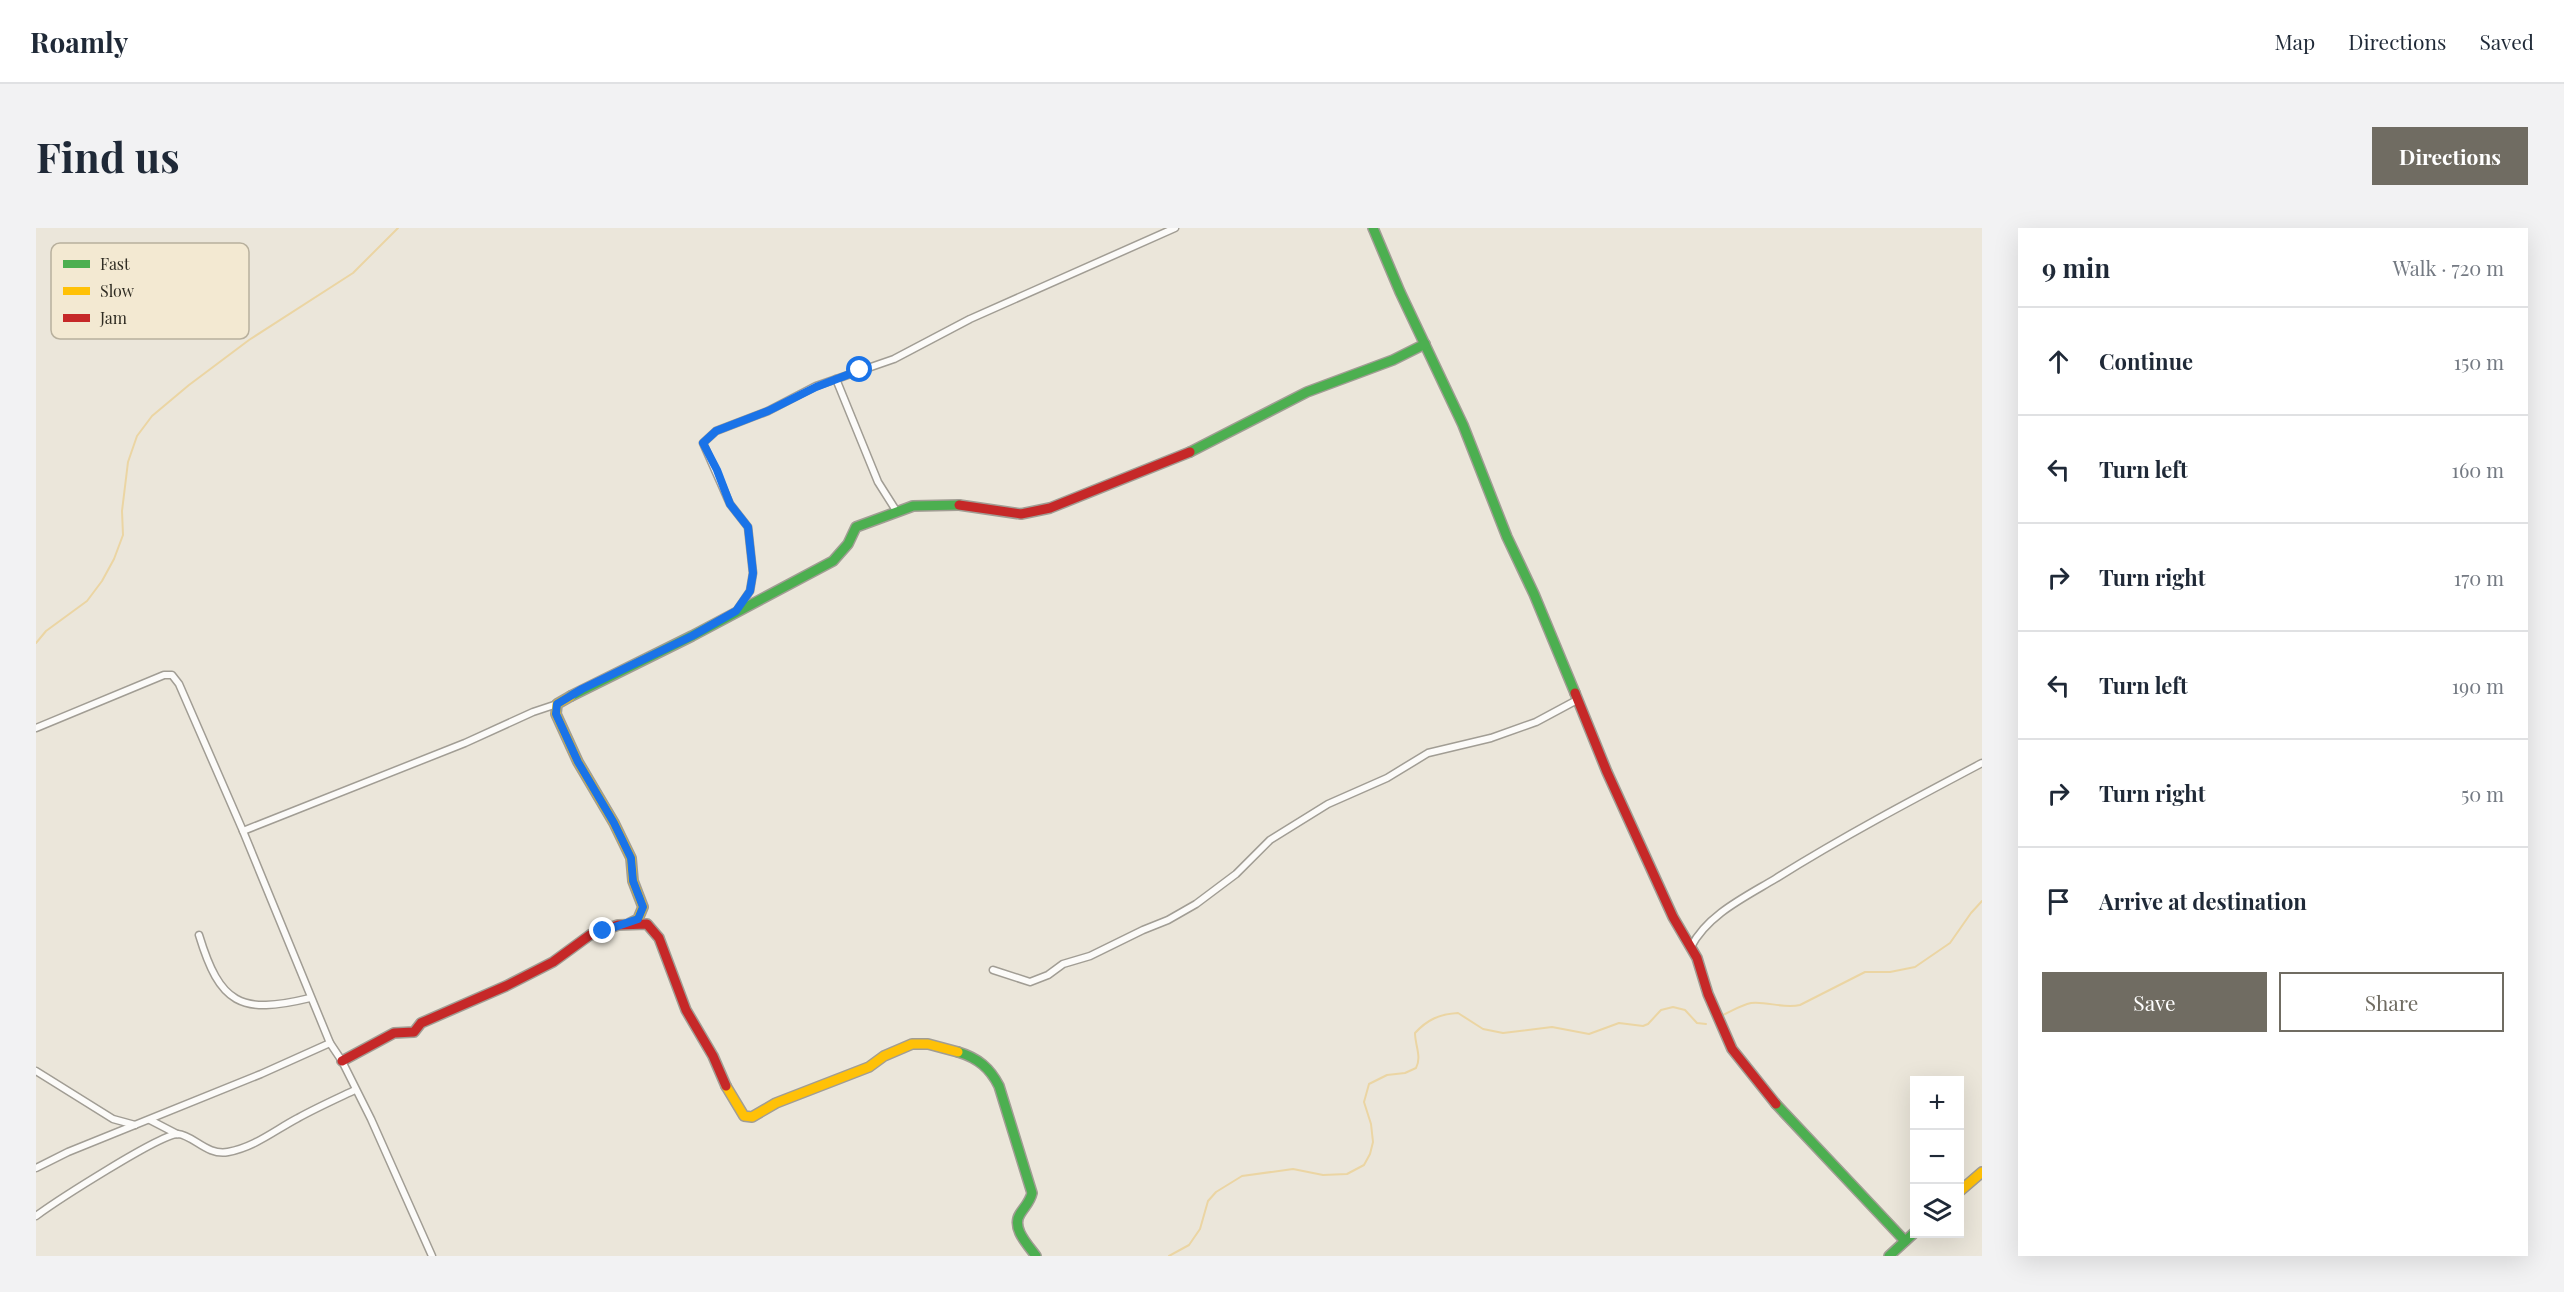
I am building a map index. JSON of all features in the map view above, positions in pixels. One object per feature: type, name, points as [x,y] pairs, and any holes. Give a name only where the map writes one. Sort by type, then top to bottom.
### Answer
[{"type":"street","points":[[736,611],[750,591],[753,573],[748,527],[730,504],[717,470],[703,443],[716,431],[753,418],[816,387],[894,359],[970,319],[1175,228]]},
{"type":"street","points":[[1373,228],[1463,425],[1507,537],[1534,594],[1607,772],[1673,917],[1697,958],[1722,1028],[1740,1062],[1774,1102],[1905,1241]]},
{"type":"street","points":[[243,831],[557,704],[582,689],[692,636],[833,561],[848,544],[856,527],[897,512],[926,505],[958,505],[1021,514],[1050,508],[1175,460],[1307,392],[1374,368],[1425,344]]},
{"type":"street","points":[[836,379],[878,482],[897,512]]},
{"type":"street","points":[[36,729],[164,675],[172,675],[179,684],[243,831],[310,998],[330,1042],[371,1119],[432,1256]]},
{"type":"street","points":[[993,970],[1030,982],[1048,975],[1063,964],[1090,956],[1168,920],[1196,904],[1236,874],[1270,840],[1328,804],[1387,778],[1428,753],[1491,738],[1536,722],[1577,699]]},
{"type":"street","points":[[342,1061],[394,1033],[414,1032],[421,1023],[506,986],[553,962],[590,935],[638,919],[643,907],[633,881],[631,858],[614,823],[578,762],[556,714],[557,704]]},
{"type":"street","points":[[1691,947],[1700,932],[1719,914],[1758,889],[1824,849],[1982,763]]},
{"type":"street","points":[[630,923],[647,924],[654,929],[686,1010],[713,1056],[730,1095],[744,1116],[752,1117],[776,1103],[869,1067],[884,1056],[912,1044],[928,1044],[959,1051],[992,1071],[999,1086],[1032,1193],[1030,1202],[1018,1217],[1017,1226],[1036,1256]]},
{"type":"street","points":[[199,935],[208,965],[220,984],[230,995],[241,1002],[250,1005],[268,1005],[310,998]]},
{"type":"street","points":[[36,1167],[330,1042]]},
{"type":"street","points":[[36,1071],[113,1119],[136,1125]]},
{"type":"street","points":[[150,1120],[213,1151],[227,1152],[261,1140],[297,1118],[355,1090]]},
{"type":"street","points":[[36,1216],[151,1144],[178,1134]]},
{"type":"street","points":[[1964,1187],[1982,1172]]},
{"type":"street","points":[[1889,1256],[1910,1237]]},
{"type":"waterway","points":[[36,643],[46,631],[87,601],[102,581],[114,559],[123,535],[122,511],[128,462],[137,436],[152,416],[249,340],[353,273],[398,228]]},
{"type":"waterway","points":[[1723,1015],[1751,1003],[1800,1005],[1865,972],[1890,972],[1915,967],[1950,943],[1982,901]]},
{"type":"waterway","points":[[1169,1256],[1189,1245],[1200,1229],[1208,1201],[1216,1192],[1242,1176],[1293,1169],[1323,1175],[1347,1174],[1364,1165],[1373,1142],[1371,1124],[1364,1102],[1369,1084],[1387,1075],[1405,1073],[1416,1068],[1418,1055],[1415,1033],[1434,1018],[1458,1013],[1483,1029],[1503,1033],[1552,1027],[1589,1034],[1619,1023],[1643,1026],[1648,1024],[1661,1010],[1673,1007],[1685,1010],[1697,1023],[1706,1024]]},
{"type":"traffic: fast","points":[[1373,228],[1400,292],[1463,425],[1507,537],[1534,594],[1575,693]]},
{"type":"traffic: fast","points":[[1190,452],[1307,392],[1393,360],[1425,344]]},
{"type":"traffic: fast","points":[[571,696],[692,636],[833,561],[848,544],[856,527],[913,506],[959,505]]},
{"type":"traffic: fast","points":[[958,1052],[972,1057],[983,1065],[999,1086],[1032,1193],[1018,1219],[1019,1231],[1036,1256]]},
{"type":"traffic: fast","points":[[1776,1104],[1905,1241]]},
{"type":"traffic: fast","points":[[1889,1256],[1910,1237]]},
{"type":"traffic: slow","points":[[571,696],[557,704],[556,714],[578,762],[614,823],[631,858],[633,881],[643,907],[638,919],[630,923]]},
{"type":"traffic: slow","points":[[726,1086],[744,1116],[752,1117],[776,1103],[869,1067],[884,1056],[912,1044],[928,1044],[958,1052]]},
{"type":"traffic: slow","points":[[1964,1188],[1982,1172]]},
{"type":"traffic: jam","points":[[959,505],[1021,514],[1050,508],[1190,452]]},
{"type":"traffic: jam","points":[[1575,693],[1607,772],[1673,917],[1697,958],[1708,994],[1732,1049],[1776,1104]]},
{"type":"traffic: jam","points":[[342,1061],[394,1033],[414,1032],[421,1023],[506,986],[553,962],[590,935],[618,925],[647,924],[659,938],[686,1010],[713,1056],[726,1086]]},
{"type":"route","points":[[603,931],[638,919],[643,907],[642,901],[633,881],[631,858],[614,823],[578,762],[556,714],[557,704],[651,654],[692,636],[736,611],[750,591],[753,573],[748,527],[730,504],[717,470],[703,443],[716,431],[745,421],[816,387],[860,370]]}]
